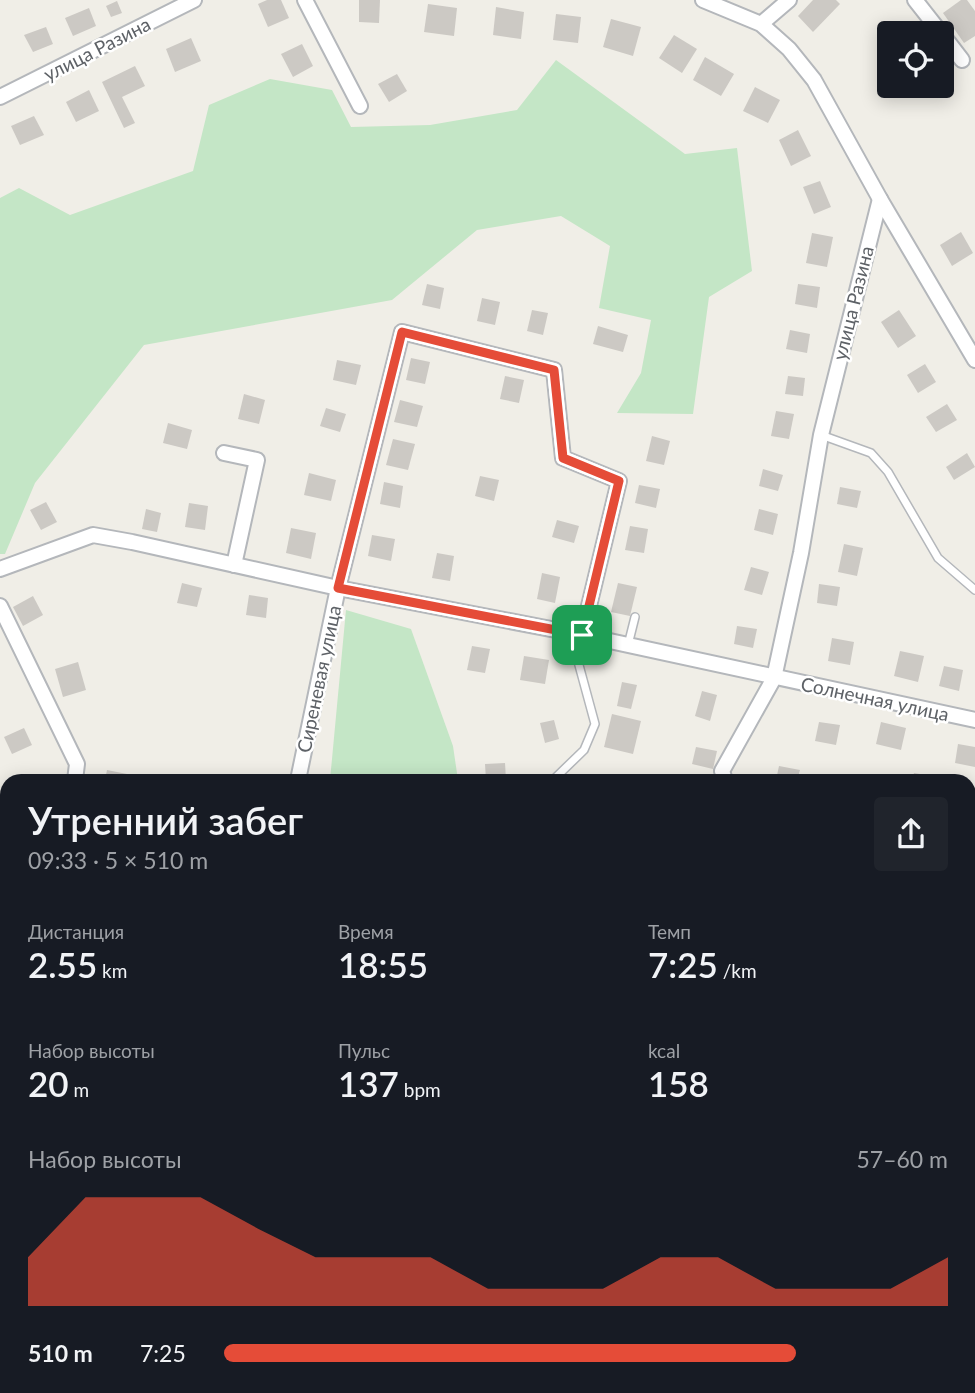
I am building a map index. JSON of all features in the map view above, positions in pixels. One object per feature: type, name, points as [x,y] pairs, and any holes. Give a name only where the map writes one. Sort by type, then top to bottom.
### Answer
[{"type":"street","name":"улица Разина","points":[[0,97],[194,0]]},
{"type":"street","points":[[305,0],[360,106]]},
{"type":"street","points":[[703,0],[761,24],[789,49],[814,80],[880,199],[975,360]]},
{"type":"street","points":[[761,24],[789,0]]},
{"type":"street","points":[[915,0],[931,21]]},
{"type":"street","points":[[954,50],[962,60]]},
{"type":"street","name":"улица Разина","points":[[774,678],[801,553],[821,435],[880,199]]},
{"type":"street","name":"Сиреневая улица","points":[[299,774],[338,588],[402,332],[554,370],[563,458],[619,481],[576,633]]},
{"type":"street","points":[[224,453],[257,460],[234,565]]},
{"type":"street","name":"Солнечная улица","points":[[0,569],[93,535],[338,588],[576,633],[975,720]]},
{"type":"street","points":[[0,606],[77,764],[76,774]]},
{"type":"street","name":"Солнечная улица","points":[[723,774],[722,771],[774,678]]},
{"type":"lane","points":[[821,435],[871,453],[888,472],[937,558],[975,590]]},
{"type":"lane","points":[[628,645],[635,617]]},
{"type":"lane","points":[[559,774],[584,750],[594,724],[576,633]]},
{"type":"green space","points":[[556,60],[685,154],[737,148],[752,271],[709,297],[693,414],[617,413],[641,373],[651,320],[599,308],[610,246],[561,216],[477,230],[392,300],[144,345],[35,483],[5,554],[0,554],[0,198],[19,188],[70,215],[193,171],[209,105],[270,79],[332,90],[351,127],[430,125],[517,110]]},
{"type":"green space","points":[[346,610],[411,629],[453,746],[457,774],[331,774]]},
{"type":"building","points":[[267,0],[281,0],[289,18],[268,27],[258,4]]},
{"type":"building","points":[[359,0],[380,0],[379,23],[359,22]]},
{"type":"building","points":[[813,0],[836,0],[840,4],[813,32],[798,16]]},
{"type":"building","points":[[961,0],[967,0],[975,11],[975,36],[964,43],[954,29],[954,21],[949,21],[943,13]]},
{"type":"building","points":[[117,1],[122,13],[111,17],[106,6]]},
{"type":"building","points":[[428,4],[457,8],[454,36],[424,32]]},
{"type":"building","points":[[496,7],[524,12],[521,39],[493,35]]},
{"type":"building","points":[[89,8],[96,26],[73,36],[65,18]]},
{"type":"building","points":[[556,14],[581,17],[578,43],[553,40]]},
{"type":"building","points":[[611,19],[641,27],[633,56],[603,47]]},
{"type":"building","points":[[46,27],[53,44],[33,52],[24,35]]},
{"type":"building","points":[[674,35],[697,49],[682,73],[659,58]]},
{"type":"building","points":[[191,38],[201,61],[175,72],[166,49]]},
{"type":"building","points":[[302,44],[313,66],[293,77],[281,54]]},
{"type":"building","points":[[705,57],[734,74],[721,96],[693,80]]},
{"type":"building","points":[[135,66],[145,86],[122,97],[135,123],[124,128],[102,82]]},
{"type":"building","points":[[397,74],[407,91],[389,102],[378,84]]},
{"type":"building","points":[[755,87],[780,100],[768,123],[743,111]]},
{"type":"building","points":[[89,90],[99,111],[76,122],[66,102]]},
{"type":"building","points":[[34,116],[44,135],[20,145],[11,126]]},
{"type":"building","points":[[798,130],[811,156],[791,166],[779,140]]},
{"type":"building","points":[[820,181],[831,207],[814,214],[803,187]]},
{"type":"building","points":[[961,232],[973,253],[952,266],[940,245]]},
{"type":"building","points":[[812,233],[833,237],[827,267],[806,263]]},
{"type":"building","points":[[427,284],[444,288],[440,309],[422,305]]},
{"type":"building","points":[[798,284],[820,287],[817,308],[795,304]]},
{"type":"building","points":[[482,298],[500,302],[495,325],[477,321]]},
{"type":"building","points":[[532,310],[548,313],[543,335],[527,331]]},
{"type":"building","points":[[899,310],[916,336],[898,348],[881,322]]},
{"type":"building","points":[[598,326],[628,335],[623,352],[593,344]]},
{"type":"building","points":[[790,330],[810,334],[807,353],[786,349]]},
{"type":"building","points":[[411,358],[430,362],[425,384],[406,380]]},
{"type":"building","points":[[337,360],[361,365],[356,385],[333,380]]},
{"type":"building","points":[[925,364],[936,382],[918,393],[907,375]]},
{"type":"building","points":[[505,376],[524,380],[519,403],[500,399]]},
{"type":"building","points":[[788,376],[805,378],[803,396],[785,394]]},
{"type":"building","points":[[244,394],[265,400],[259,424],[238,419]]},
{"type":"building","points":[[400,400],[423,406],[417,427],[394,422]]},
{"type":"building","points":[[947,404],[957,420],[936,432],[926,417]]},
{"type":"building","points":[[326,408],[346,414],[340,432],[320,426]]},
{"type":"building","points":[[776,411],[794,414],[789,439],[771,436]]},
{"type":"building","points":[[168,423],[192,430],[187,449],[163,443]]},
{"type":"building","points":[[652,436],[670,441],[664,465],[646,461]]},
{"type":"building","points":[[393,439],[415,444],[408,470],[386,465]]},
{"type":"building","points":[[967,453],[975,467],[954,480],[946,467]]},
{"type":"building","points":[[763,469],[783,475],[778,491],[759,486]]},
{"type":"building","points":[[309,473],[336,480],[331,501],[304,495]]},
{"type":"building","points":[[480,476],[499,480],[494,501],[475,496]]},
{"type":"building","points":[[384,482],[403,486],[400,508],[380,504]]},
{"type":"building","points":[[639,485],[660,489],[656,508],[635,503]]},
{"type":"building","points":[[840,487],[861,491],[857,508],[837,504]]},
{"type":"building","points":[[46,502],[57,522],[41,530],[30,510]]},
{"type":"building","points":[[189,503],[208,506],[205,530],[185,527]]},
{"type":"building","points":[[146,509],[161,513],[157,532],[142,529]]},
{"type":"building","points":[[759,509],[778,514],[773,535],[754,530]]},
{"type":"building","points":[[557,520],[579,526],[574,543],[552,537]]},
{"type":"building","points":[[630,526],[648,529],[644,553],[625,550]]},
{"type":"building","points":[[291,528],[316,533],[311,559],[286,553]]},
{"type":"building","points":[[372,535],[395,539],[391,561],[368,556]]},
{"type":"building","points":[[844,544],[863,548],[857,576],[838,572]]},
{"type":"building","points":[[437,553],[454,556],[450,581],[432,578]]},
{"type":"building","points":[[751,567],[769,572],[762,595],[744,590]]},
{"type":"building","points":[[542,573],[560,577],[555,603],[537,599]]},
{"type":"building","points":[[182,583],[202,588],[197,607],[177,603]]},
{"type":"building","points":[[618,583],[637,587],[630,616],[611,612]]},
{"type":"building","points":[[819,584],[840,587],[837,606],[817,603]]},
{"type":"building","points":[[249,595],[268,598],[266,618],[246,615]]},
{"type":"building","points":[[33,596],[43,615],[23,626],[13,607]]},
{"type":"building","points":[[737,626],[757,629],[753,648],[734,644]]},
{"type":"building","points":[[832,638],[854,642],[850,665],[828,661]]},
{"type":"building","points":[[472,646],[490,649],[485,673],[467,670]]},
{"type":"building","points":[[900,651],[924,656],[918,682],[894,676]]},
{"type":"building","points":[[524,656],[549,660],[545,684],[520,680]]},
{"type":"building","points":[[78,662],[86,690],[63,697],[55,669]]},
{"type":"building","points":[[944,666],[963,670],[959,691],[939,686]]},
{"type":"building","points":[[622,682],[637,685],[631,709],[617,706]]},
{"type":"building","points":[[702,691],[717,695],[710,721],[695,716]]},
{"type":"building","points":[[612,714],[641,721],[633,754],[604,747]]},
{"type":"building","points":[[554,720],[559,739],[545,743],[540,723]]},
{"type":"building","points":[[819,722],[840,725],[836,745],[815,741]]},
{"type":"building","points":[[881,722],[906,728],[901,750],[876,744]]},
{"type":"building","points":[[24,728],[32,745],[12,754],[4,737]]},
{"type":"building","points":[[958,744],[975,747],[975,767],[955,763]]},
{"type":"building","points":[[696,747],[717,751],[713,769],[692,764]]},
{"type":"building","points":[[505,763],[506,774],[486,774],[485,764]]},
{"type":"building","points":[[779,766],[800,770],[799,774],[777,774]]},
{"type":"building","points":[[107,770],[127,774],[106,774]]},
{"type":"route","points":[[402,332],[554,370],[563,458],[619,481],[582,635],[338,588],[402,332]]}]
